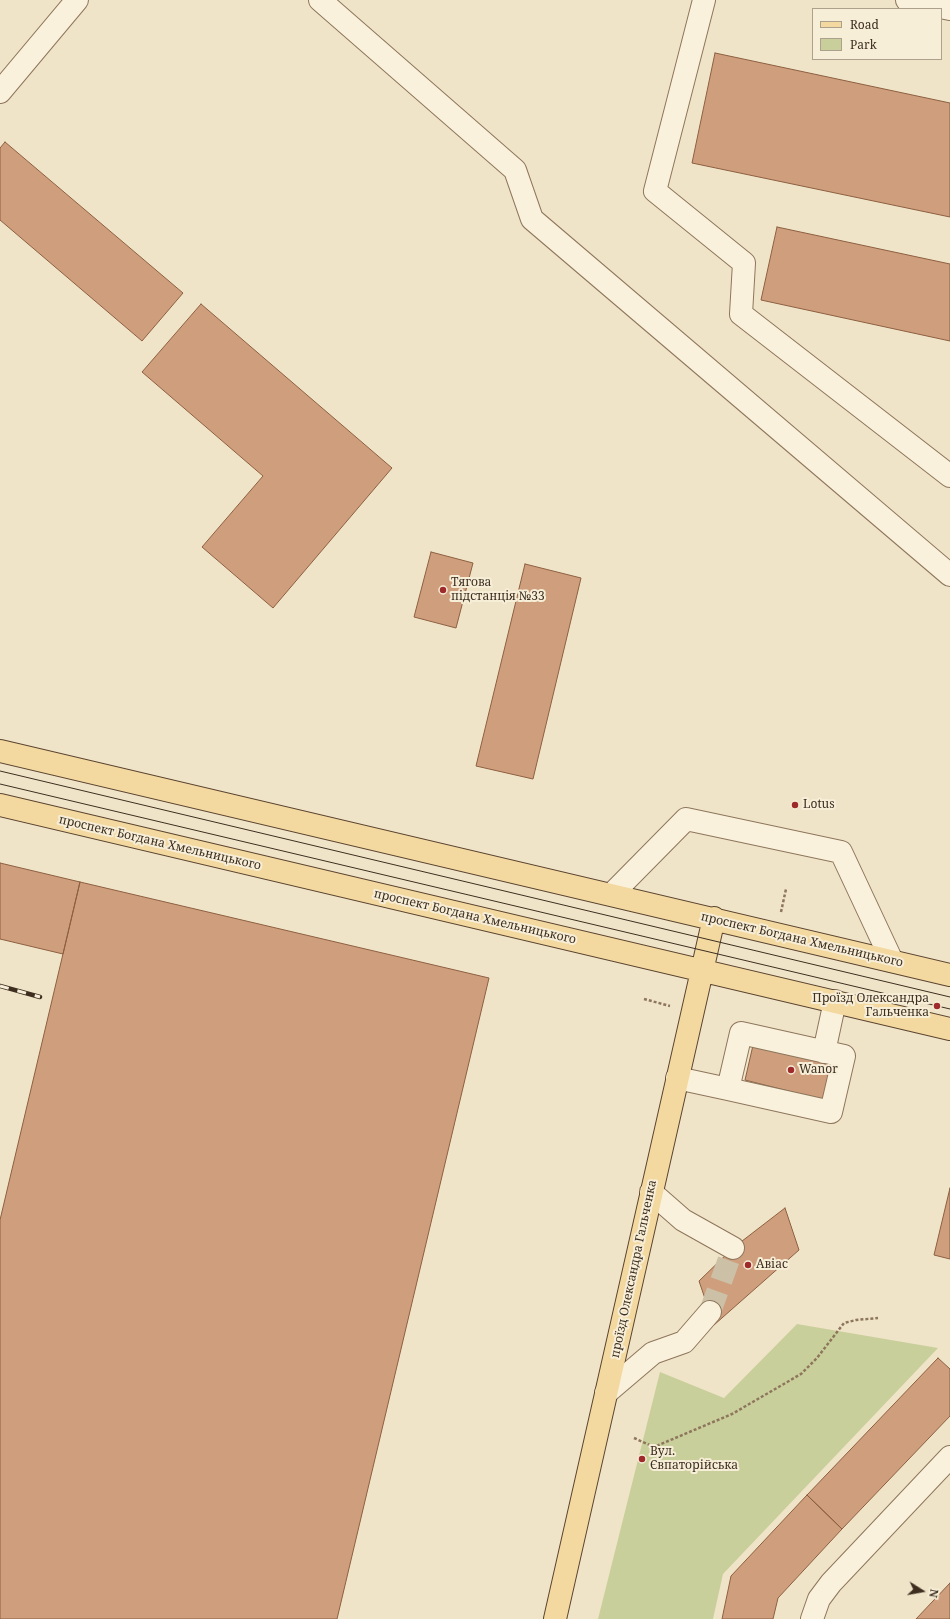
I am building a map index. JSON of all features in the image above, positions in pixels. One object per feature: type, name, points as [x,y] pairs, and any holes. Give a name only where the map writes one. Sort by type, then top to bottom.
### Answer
[{"type":"main road","name":"проспект Богдана Хмельницького","points":[[0,751],[714,918],[950,975]]},
{"type":"main road","name":"проспект Богдана Хмельницького","points":[[0,805],[950,1029]]},
{"type":"main road","name":"проїзд Олександра Гальченка","points":[[554,1619],[650,1192],[678,1078],[701,970],[714,918]]},
{"type":"lane","points":[[0,92],[77,0]]},
{"type":"lane","points":[[320,0],[515,170],[532,219],[950,575]]},
{"type":"lane","points":[[704,0],[655,191],[744,263],[741,314],[950,476]]},
{"type":"lane","points":[[907,0],[950,9]]},
{"type":"lane","points":[[612,894],[686,819],[841,852],[892,961]]},
{"type":"lane","points":[[824,1052],[835,1001]]},
{"type":"lane","points":[[678,1078],[728,1090],[831,1112],[844,1056],[741,1033],[728,1090]]},
{"type":"lane","points":[[650,1192],[683,1220],[733,1248]]},
{"type":"lane","points":[[606,1393],[653,1354],[684,1342],[710,1312]]},
{"type":"lane","points":[[812,1619],[819,1599],[831,1583],[950,1457]]},
{"type":"path","points":[[634,1438],[654,1447],[732,1414],[801,1374],[817,1358],[844,1323],[856,1320],[878,1318]]},
{"type":"green space","points":[[797,1324],[938,1348],[723,1574],[713,1619],[598,1619],[660,1372],[724,1398]]},
{"type":"building","points":[[715,53],[950,103],[950,217],[692,163]]},
{"type":"building","points":[[5,142],[183,293],[142,341],[0,220],[0,148]]},
{"type":"building","points":[[777,227],[950,264],[950,341],[761,300]]},
{"type":"building","points":[[201,304],[392,468],[273,608],[202,547],[263,476],[142,372]]},
{"type":"building","name":"Тягова пiдстанцiя №33","points":[[431,552],[473,563],[456,628],[414,617]]},
{"type":"building","points":[[525,564],[581,578],[533,779],[476,766]]},
{"type":"building","points":[[0,863],[80,882],[63,954],[0,939]]},
{"type":"building","points":[[80,882],[489,978],[337,1619],[0,1619],[0,1220]]},
{"type":"building","name":"Wanor","points":[[754,1041],[837,1060],[828,1101],[745,1080]]},
{"type":"building","points":[[950,1188],[950,1259],[934,1255]]},
{"type":"building","name":"Авіас","points":[[785,1208],[799,1250],[714,1325],[699,1281],[733,1248]]},
{"type":"building","points":[[938,1358],[950,1369],[950,1416],[842,1529],[807,1495]]},
{"type":"building","points":[[807,1495],[842,1529],[778,1598],[773,1619],[722,1619],[731,1576]]},
{"type":"building","points":[[950,1583],[950,1619],[916,1619]]},
{"type":"tunnel","points":[[710,1312],[733,1248]]},
{"type":"tram line","points":[[0,771],[950,997]]},
{"type":"tram line","points":[[0,784],[950,1009]]},
{"type":"railway","points":[[0,986],[40,997]]},
{"type":"place","name":"Тягова пiдстанцiя №33","points":[[443,590]]},
{"type":"place","name":"Lotus","points":[[795,805]]},
{"type":"place","name":"Проїзд Олександра Гальченка","points":[[937,1006]]},
{"type":"place","name":"Wanor","points":[[791,1070]]},
{"type":"place","name":"Авіас","points":[[748,1265]]},
{"type":"place","name":"Вул. Євпаторійська","points":[[642,1459]]}]
